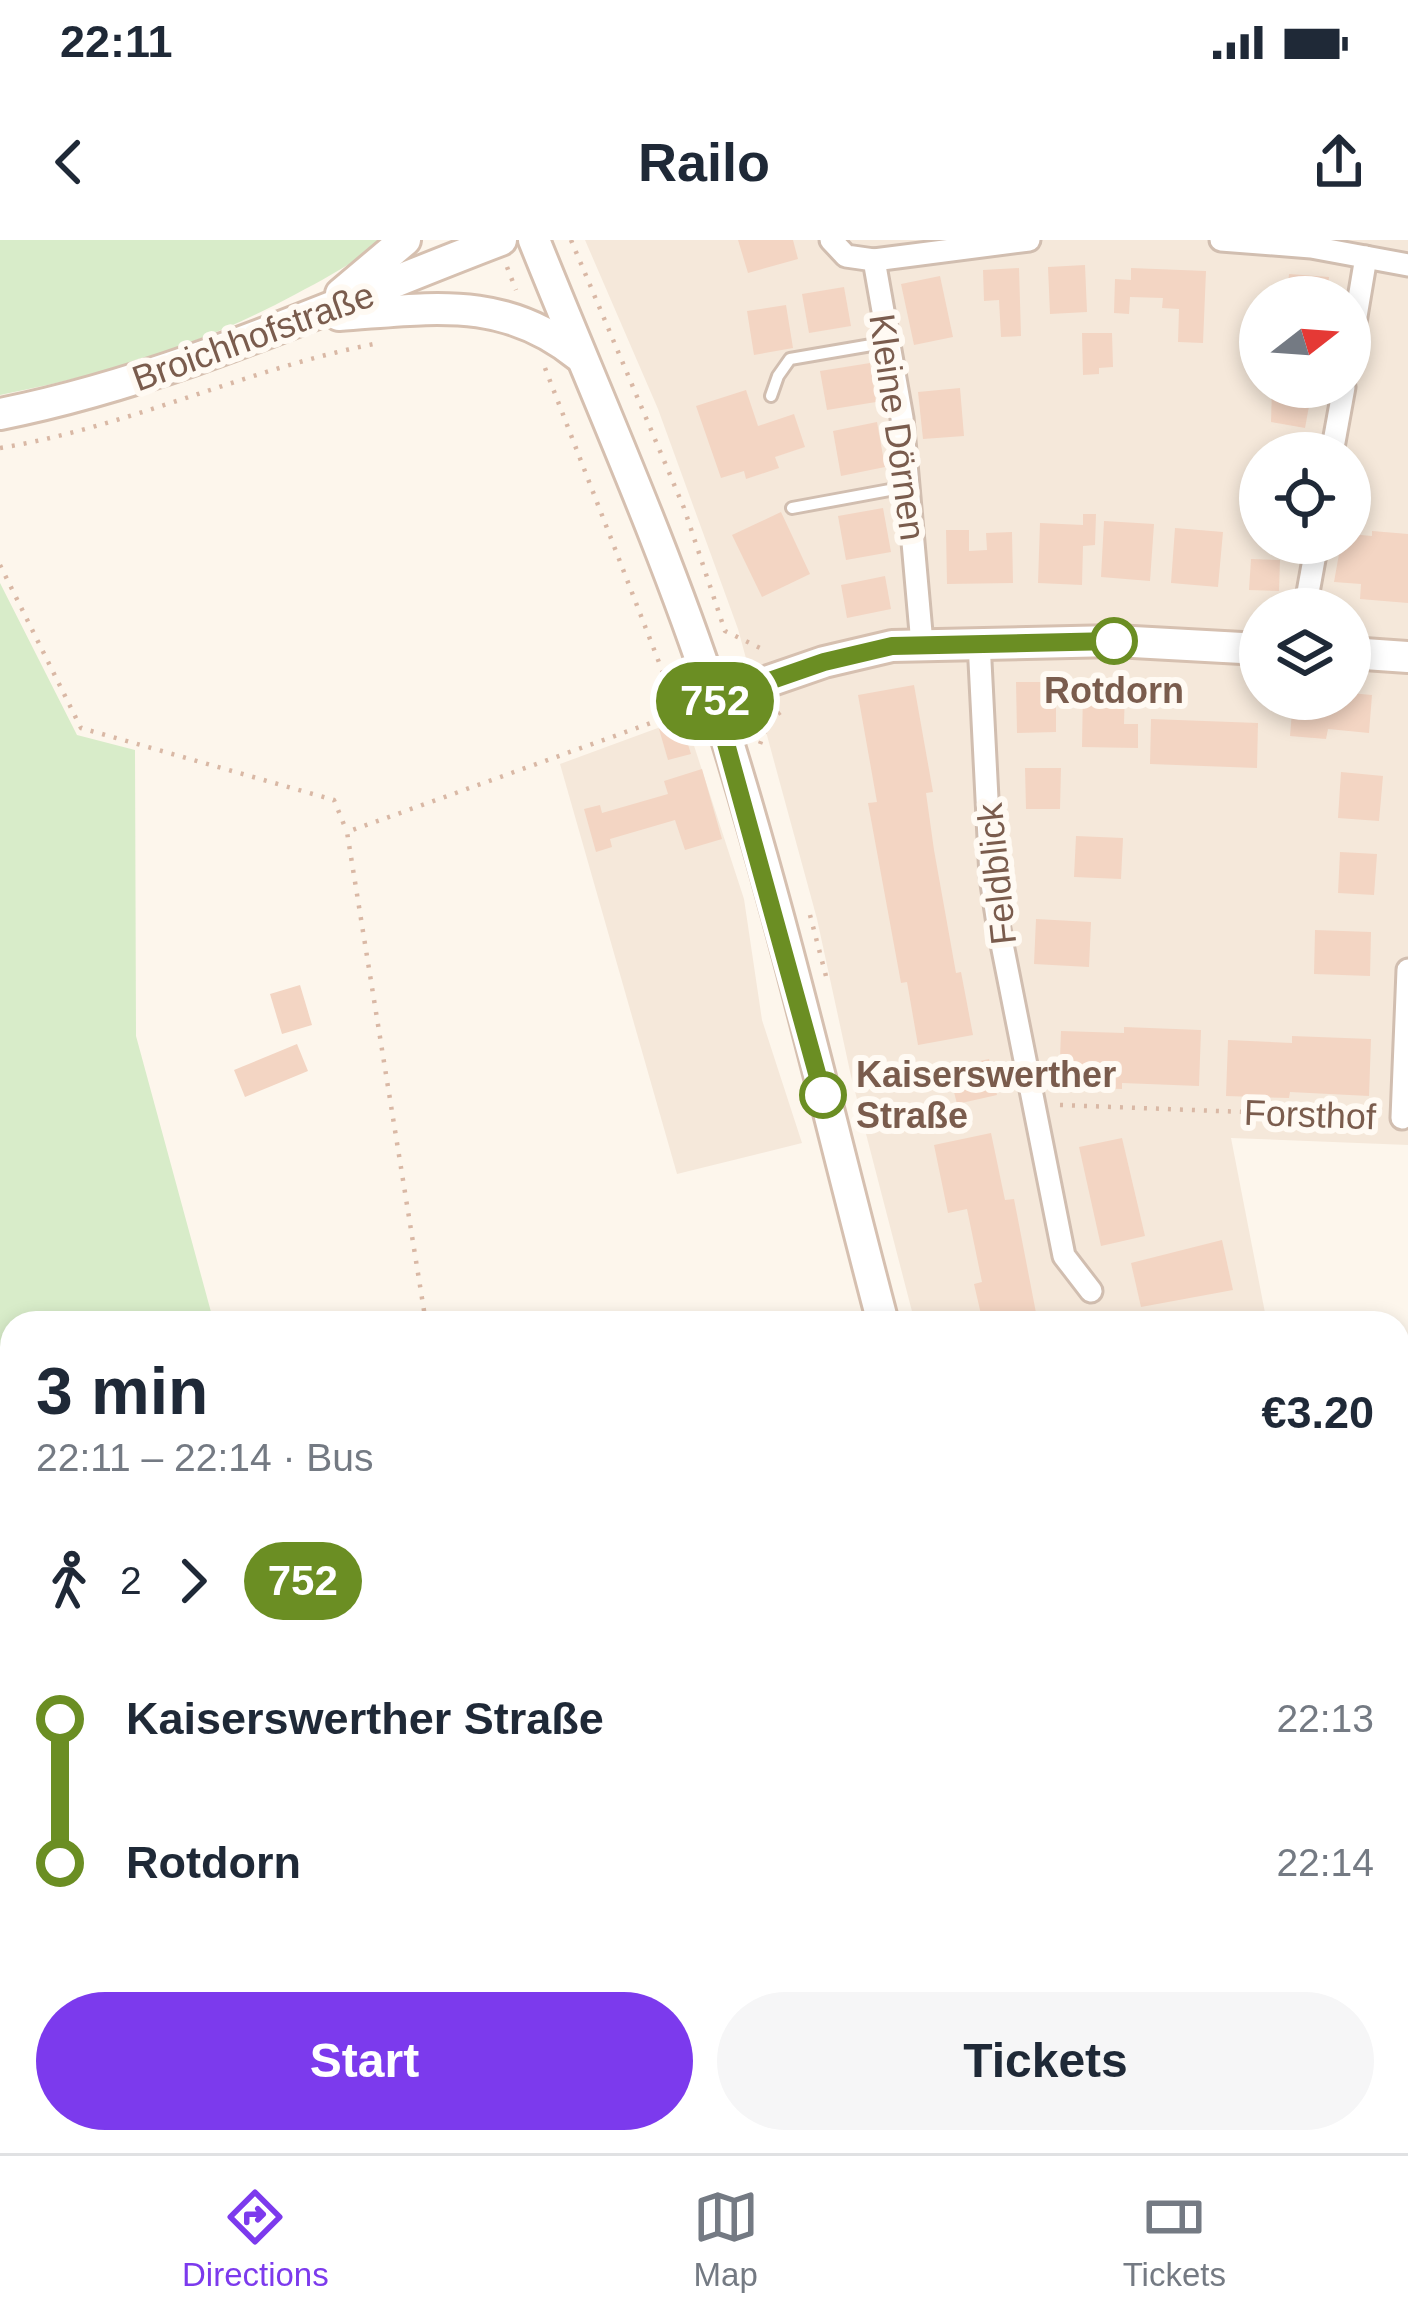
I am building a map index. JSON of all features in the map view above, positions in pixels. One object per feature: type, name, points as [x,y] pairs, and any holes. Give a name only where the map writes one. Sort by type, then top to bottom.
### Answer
[{"type":"main road","points":[[309,317],[405,240]]},
{"type":"main road","points":[[534,240],[669,570],[701,705],[783,938],[880,1311]]},
{"type":"main road","name":"Broichhofstraße","points":[[0,414],[142,379],[503,252]]},
{"type":"main road","points":[[309,317],[455,307],[493,311],[556,337],[581,358]]},
{"type":"main road","points":[[701,705],[852,653],[922,644],[1114,641],[1239,648]]},
{"type":"main road","points":[[1371,654],[1408,657]]},
{"type":"street","points":[[831,240],[846,256],[874,260],[1029,240]]},
{"type":"street","points":[[1221,240],[1311,247],[1408,265]]},
{"type":"street","points":[[1363,276],[1366,257]]},
{"type":"street","name":"Kleine Dörnen","points":[[874,260],[910,486],[922,644]]},
{"type":"street","name":"Feldblick","points":[[979,642],[991,877],[1064,1256],[1091,1292]]},
{"type":"street","name":"Forsthof","points":[[1402,1118],[1408,970]]},
{"type":"lane","points":[[771,396],[790,358],[889,342]]},
{"type":"lane","points":[[792,508],[910,486]]},
{"type":"path","points":[[571,240],[684,508],[725,631],[760,648],[768,682]]},
{"type":"path","points":[[503,252],[522,307]]},
{"type":"path","points":[[0,448],[58,438],[305,358],[385,341]]},
{"type":"path","points":[[542,359],[667,683],[701,705]]},
{"type":"path","points":[[0,565],[81,728],[334,800],[347,832],[424,1311]]},
{"type":"path","points":[[761,748],[762,731],[769,721],[794,703]]},
{"type":"path","points":[[347,832],[701,705]]},
{"type":"path","points":[[803,899],[817,936],[829,995]]},
{"type":"path","name":"Forsthof","points":[[1033,1104],[1402,1118]]},
{"type":"shaded area","points":[[585,240],[1408,240],[1408,1145],[1231,1138],[1265,1311],[912,1311],[851,1076],[817,919],[738,629],[658,409]]},
{"type":"shaded area","points":[[685,718],[744,899],[762,1020],[802,1143],[677,1174],[560,764]]},
{"type":"green space","points":[[0,240],[382,240],[330,276],[225,328],[115,368],[0,395]]},
{"type":"green space","points":[[0,583],[77,735],[135,750],[136,1036],[211,1311],[0,1311]]},
{"type":"building","points":[[738,240],[793,240],[798,259],[748,273]]},
{"type":"building","points":[[1085,265],[1087,312],[1050,314],[1048,267]]},
{"type":"building","points":[[1019,268],[1021,336],[1001,337],[999,300],[984,301],[983,270]]},
{"type":"building","points":[[1131,268],[1206,271],[1203,343],[1178,342],[1179,309],[1162,308],[1163,298],[1130,297],[1129,314],[1114,313],[1115,279],[1131,280]]},
{"type":"building","points":[[940,276],[953,337],[914,345],[901,284]]},
{"type":"building","points":[[844,287],[851,326],[809,333],[802,294]]},
{"type":"building","points":[[786,305],[793,348],[754,355],[747,311]]},
{"type":"building","points":[[1082,333],[1112,333],[1113,367],[1083,375]]},
{"type":"building","points":[[870,363],[876,402],[827,410],[820,371]]},
{"type":"building","points":[[960,388],[964,436],[923,439],[918,392]]},
{"type":"building","points":[[746,390],[758,426],[794,414],[805,447],[775,457],[779,468],[746,479],[744,471],[721,478],[696,406]]},
{"type":"building","points":[[1271,408],[1309,408],[1305,428],[1271,422]]},
{"type":"building","points":[[877,422],[885,467],[841,476],[833,431]]},
{"type":"building","points":[[883,508],[891,552],[846,560],[838,516]]},
{"type":"building","points":[[781,512],[810,574],[762,597],[732,535]]},
{"type":"building","points":[[1083,514],[1096,514],[1095,545],[1083,546],[1082,585],[1038,583],[1040,523],[1083,525]]},
{"type":"building","points":[[1104,521],[1154,524],[1150,581],[1101,577]]},
{"type":"building","points":[[1175,528],[1223,532],[1218,587],[1171,583]]},
{"type":"building","points":[[946,530],[969,530],[969,551],[987,550],[986,533],[1012,532],[1013,583],[947,584]]},
{"type":"building","points":[[1372,531],[1408,534],[1408,603],[1371,600],[1371,588],[1334,582],[1337,564],[1371,564]]},
{"type":"building","points":[[1251,564],[1280,564],[1279,588],[1249,588]]},
{"type":"building","points":[[885,576],[891,609],[847,618],[841,585]]},
{"type":"building","points":[[1016,682],[1056,682],[1056,732],[1017,733]]},
{"type":"building","points":[[914,685],[933,792],[926,793],[934,850],[956,973],[961,972],[973,1035],[918,1045],[907,982],[901,983],[868,803],[877,802],[858,695]]},
{"type":"building","points":[[1083,688],[1125,689],[1124,724],[1138,724],[1138,748],[1082,747]]},
{"type":"building","points":[[1151,719],[1258,723],[1257,768],[1150,764]]},
{"type":"building","points":[[1291,720],[1370,720],[1369,733],[1328,729],[1326,739],[1290,736]]},
{"type":"building","points":[[681,722],[691,754],[668,760],[659,729]]},
{"type":"building","points":[[1025,768],[1061,768],[1060,809],[1026,809]]},
{"type":"building","points":[[702,769],[722,839],[685,850],[675,820],[610,839],[612,847],[596,852],[584,809],[600,805],[602,813],[668,794],[664,781]]},
{"type":"building","points":[[1341,772],[1383,776],[1379,821],[1338,818]]},
{"type":"building","points":[[1076,836],[1123,838],[1121,879],[1074,877]]},
{"type":"building","points":[[1340,852],[1377,854],[1374,895],[1338,893]]},
{"type":"building","points":[[1036,919],[1091,922],[1089,967],[1034,964]]},
{"type":"building","points":[[1315,930],[1371,932],[1370,976],[1314,974]]},
{"type":"building","points":[[300,985],[312,1025],[282,1034],[270,994]]},
{"type":"building","points":[[1124,1027],[1201,1030],[1199,1086],[1059,1087],[1061,1031],[1124,1033]]},
{"type":"building","points":[[1292,1036],[1371,1039],[1369,1096],[1290,1092],[1289,1098],[1226,1096],[1228,1040],[1292,1043]]},
{"type":"building","points":[[297,1044],[308,1071],[245,1097],[234,1070]]},
{"type":"building","points":[[989,1059],[997,1095],[957,1104],[948,1068]]},
{"type":"building","points":[[991,1133],[1005,1200],[1014,1199],[1036,1311],[980,1311],[974,1284],[982,1282],[967,1209],[948,1213],[934,1145]]},
{"type":"building","points":[[1122,1138],[1145,1236],[1101,1246],[1079,1147]]},
{"type":"building","points":[[1222,1240],[1233,1290],[1141,1307],[1131,1263]]},
{"type":"bus line","name":"752","points":[[823,1095],[714,700],[852,653],[892,646],[1114,641]]},
{"type":"place","name":"Rotdorn","points":[[1114,641]]},
{"type":"place","name":"Kaiserswerther Straße","points":[[823,1095]]}]
